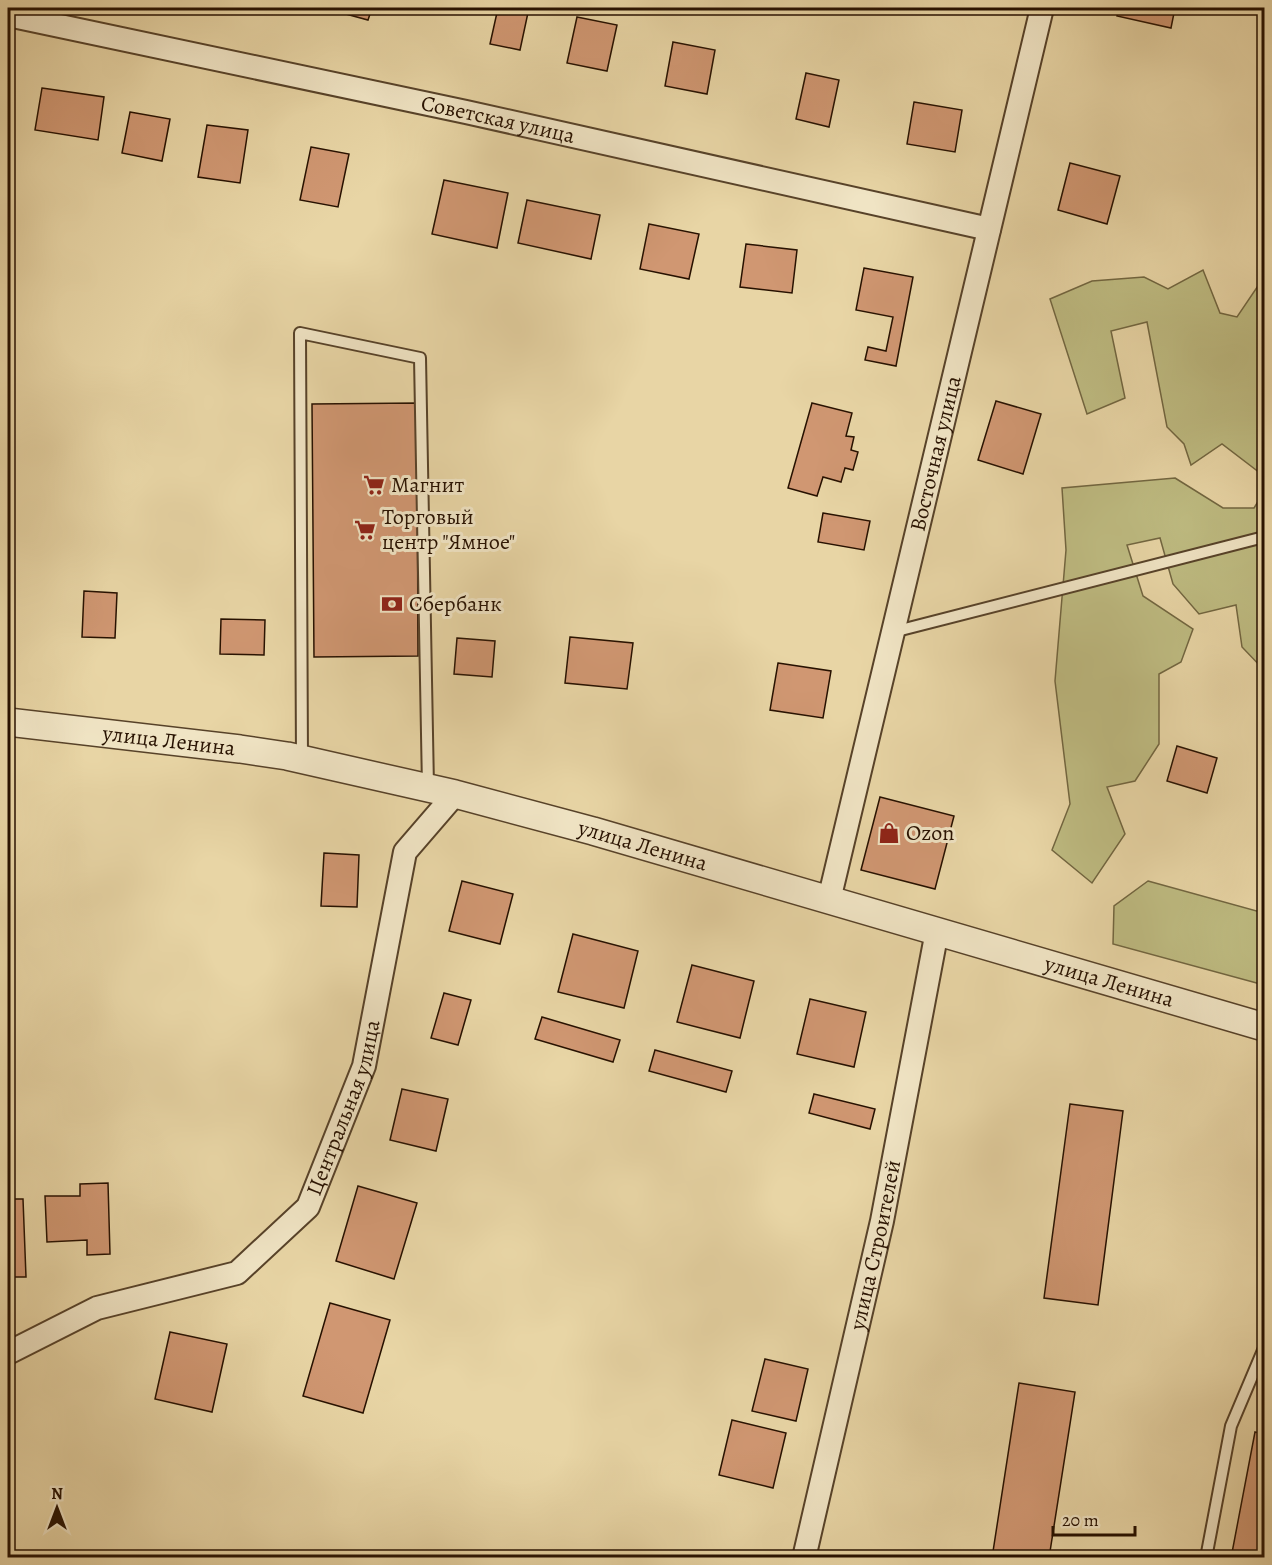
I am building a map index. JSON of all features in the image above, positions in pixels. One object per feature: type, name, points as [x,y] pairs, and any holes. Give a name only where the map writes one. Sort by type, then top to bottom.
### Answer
[{"type":"street","name":"Восточная улица","points":[[829,900],[1042,8]]},
{"type":"street","name":"Советская улица","points":[[8,15],[455,110],[989,229]]},
{"type":"street","name":"улица Ленина","points":[[8,722],[240,749],[302,760],[455,794],[593,831],[1264,1027]]},
{"type":"street","name":"Центральная улица","points":[[8,1353],[97,1308],[237,1273],[308,1207],[364,1066],[405,852],[455,794]]},
{"type":"street","name":"улица Строителей","points":[[804,1557],[882,1221],[937,931]]},
{"type":"lane","points":[[302,760],[300,333],[420,358],[428,788]]},
{"type":"lane","points":[[893,632],[1264,537]]},
{"type":"lane","points":[[1206,1557],[1231,1426],[1264,1348]]},
{"type":"shaded area","points":[[1264,119],[1264,476],[1222,444],[1191,465],[1184,444],[1167,427],[1147,322],[1111,331],[1125,398],[1087,414],[1050,299],[1092,281],[1144,277],[1168,289],[1203,270],[1220,313],[1237,317],[1262,280]]},
{"type":"shaded area","points":[[1175,478],[1223,508],[1254,508],[1264,492],[1264,670],[1242,647],[1236,605],[1199,614],[1173,584],[1160,538],[1127,545],[1143,596],[1193,629],[1181,662],[1159,674],[1159,744],[1135,781],[1107,787],[1125,834],[1092,883],[1052,850],[1070,804],[1055,681],[1066,550],[1062,488]]},
{"type":"shaded area","points":[[1148,881],[1264,913],[1264,985],[1113,944],[1114,906]]},
{"type":"building","points":[[332,8],[372,8],[368,20],[331,10]]},
{"type":"building","points":[[498,8],[529,8],[520,50],[490,44]]},
{"type":"building","points":[[1119,8],[1175,8],[1171,28],[1117,16]]},
{"type":"building","points":[[577,17],[617,25],[607,71],[567,63]]},
{"type":"building","points":[[673,42],[715,50],[707,94],[665,86]]},
{"type":"building","points":[[806,73],[839,80],[829,127],[796,119]]},
{"type":"building","points":[[42,88],[104,97],[98,140],[35,130]]},
{"type":"building","points":[[914,102],[962,110],[955,152],[907,144]]},
{"type":"building","points":[[130,112],[170,119],[162,161],[122,153]]},
{"type":"building","points":[[207,125],[248,130],[240,183],[198,177]]},
{"type":"building","points":[[311,147],[349,154],[338,207],[300,200]]},
{"type":"building","points":[[1070,163],[1120,176],[1107,224],[1058,210]]},
{"type":"building","points":[[444,180],[508,193],[497,248],[432,234]]},
{"type":"building","points":[[527,200],[600,215],[591,259],[518,243]]},
{"type":"building","points":[[649,224],[699,234],[689,279],[640,269]]},
{"type":"building","points":[[746,244],[797,250],[792,293],[740,287]]},
{"type":"building","points":[[864,268],[913,277],[896,366],[865,360],[868,347],[886,351],[893,317],[856,310]]},
{"type":"building","points":[[996,401],[1041,414],[1023,474],[978,460]]},
{"type":"building","name":"Торговый центр \"Ямное\"","points":[[417,403],[418,656],[314,657],[312,404]]},
{"type":"building","points":[[812,403],[852,413],[846,436],[854,437],[851,450],[858,452],[853,470],[845,468],[841,482],[823,477],[817,496],[788,488]]},
{"type":"building","points":[[823,513],[870,521],[864,550],[818,542]]},
{"type":"building","points":[[8,590],[11,590],[9,627],[8,626]]},
{"type":"building","points":[[84,591],[117,593],[115,638],[82,637]]},
{"type":"building","points":[[221,619],[265,620],[264,655],[220,654]]},
{"type":"building","points":[[570,637],[633,643],[627,689],[565,683]]},
{"type":"building","points":[[457,638],[495,641],[492,677],[454,674]]},
{"type":"building","points":[[778,663],[831,671],[823,718],[770,710]]},
{"type":"building","points":[[1177,746],[1217,758],[1207,793],[1167,781]]},
{"type":"building","points":[[880,797],[954,816],[935,889],[861,870]]},
{"type":"building","points":[[324,853],[359,855],[357,907],[321,906]]},
{"type":"building","points":[[462,881],[513,894],[500,944],[449,931]]},
{"type":"building","points":[[573,934],[638,951],[624,1008],[558,992]]},
{"type":"building","points":[[692,965],[754,981],[740,1038],[677,1022]]},
{"type":"building","points":[[444,993],[471,1000],[458,1045],[431,1038]]},
{"type":"building","points":[[810,999],[866,1012],[854,1067],[797,1054]]},
{"type":"building","points":[[542,1017],[620,1040],[613,1062],[535,1039]]},
{"type":"building","points":[[655,1050],[732,1071],[726,1092],[649,1071]]},
{"type":"building","points":[[402,1089],[448,1099],[436,1151],[390,1140]]},
{"type":"building","points":[[814,1094],[875,1109],[870,1129],[809,1113]]},
{"type":"building","points":[[1070,1104],[1123,1111],[1098,1305],[1044,1298]]},
{"type":"building","points":[[108,1183],[110,1254],[87,1255],[87,1240],[47,1242],[45,1196],[80,1196],[80,1184]]},
{"type":"building","points":[[358,1186],[417,1203],[394,1279],[336,1261]]},
{"type":"building","points":[[8,1199],[23,1199],[26,1277],[8,1277]]},
{"type":"building","points":[[330,1303],[390,1320],[363,1413],[303,1396]]},
{"type":"building","points":[[170,1332],[227,1344],[212,1412],[155,1399]]},
{"type":"building","points":[[765,1359],[808,1369],[796,1421],[752,1411]]},
{"type":"building","points":[[1019,1383],[1075,1392],[1049,1558],[992,1558]]},
{"type":"building","points":[[732,1420],[786,1433],[773,1488],[719,1475]]},
{"type":"building","points":[[1255,1432],[1264,1434],[1264,1558],[1231,1558]]},
{"type":"place","name":"Магнит","points":[[374,485]]},
{"type":"place","name":"Торговый центр \"Ямное\"","points":[[365,530]]},
{"type":"place","name":"Сбербанк","points":[[392,604]]},
{"type":"place","name":"Ozon","points":[[889,833]]}]
